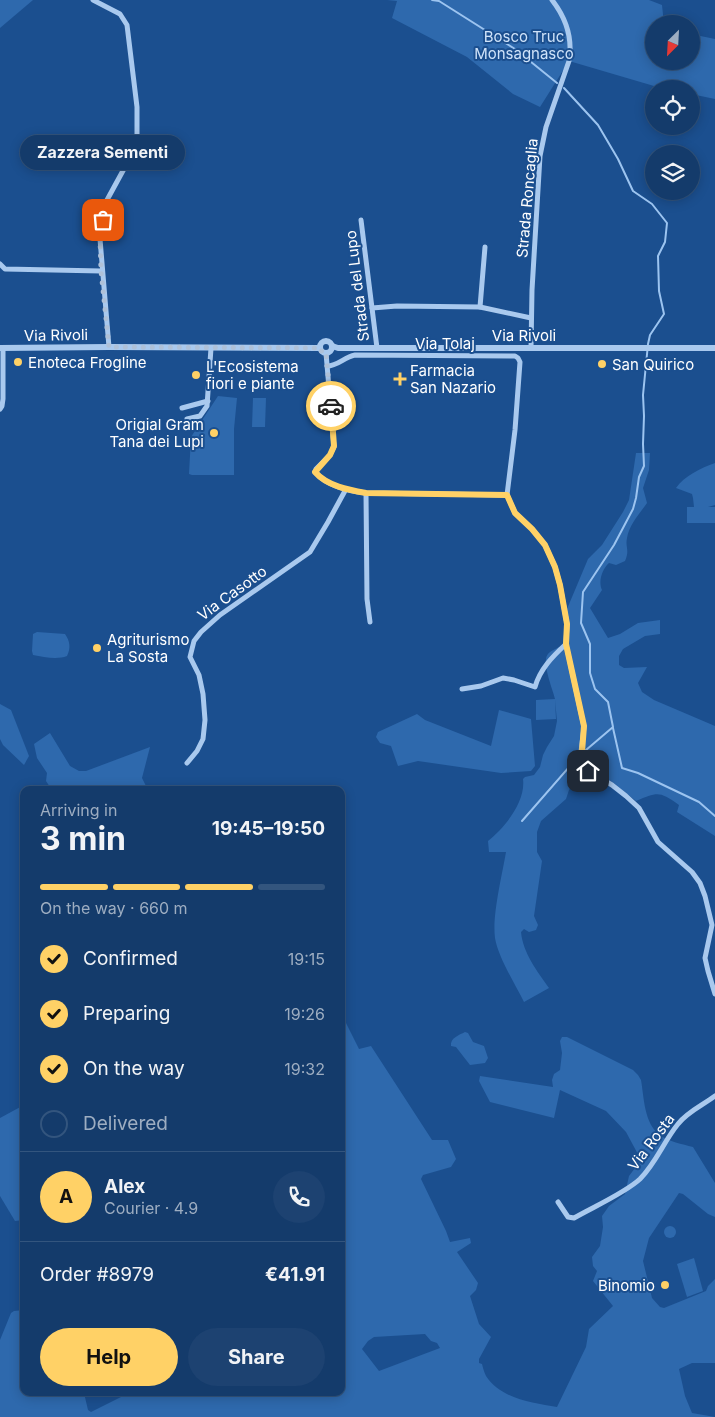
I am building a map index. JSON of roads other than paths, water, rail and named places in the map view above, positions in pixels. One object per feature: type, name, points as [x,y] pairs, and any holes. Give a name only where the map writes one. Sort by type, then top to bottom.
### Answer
[{"type":"street","points":[[93,0],[120,14],[127,25],[137,107],[137,145],[107,200],[100,239],[101,271],[109,347]]},
{"type":"street","name":"Strada Roncaglia","points":[[531,348],[538,184],[542,147],[546,127],[571,51],[568,29],[564,18],[552,0]]},
{"type":"street","name":"Strada del Lupo","points":[[361,220],[377,348]]},
{"type":"street","points":[[480,306],[485,247]]},
{"type":"street","points":[[0,264],[5,269],[101,271]]},
{"type":"street","points":[[372,308],[397,306],[480,306],[531,318]]},
{"type":"street","name":"Via Rivoli","points":[[0,409],[3,399],[1,348],[320,348],[322,342],[326,340],[332,346],[338,348],[715,348]]},
{"type":"street","points":[[326,353],[330,352],[332,346]]},
{"type":"street","points":[[187,419],[200,416],[206,409],[211,348]]},
{"type":"street","points":[[320,348],[322,352],[326,353]]},
{"type":"street","points":[[326,353],[334,446],[330,455],[315,472],[326,480],[346,489],[366,493],[507,495],[515,513],[545,545],[555,567],[567,624],[566,644],[584,726],[583,764],[588,771],[612,785],[639,808],[658,842],[692,872],[700,883],[712,925],[705,958],[715,994]]},
{"type":"street","name":"Via Tolaj","points":[[327,366],[337,365],[345,358],[355,355],[515,356],[518,358],[520,362],[516,430],[507,495]]},
{"type":"street","points":[[182,408],[208,401]]},
{"type":"street","name":"Via Casotto","points":[[187,763],[197,751],[203,739],[205,720],[199,675],[190,657],[194,640],[220,615],[310,552],[346,489]]},
{"type":"street","points":[[366,493],[367,599],[370,622]]},
{"type":"street","points":[[462,689],[481,686],[504,678],[535,687],[538,676],[544,667],[566,644]]},
{"type":"street","name":"Via Rosta","points":[[558,1202],[568,1217],[574,1218],[628,1188],[641,1178],[659,1154],[678,1123],[715,1096]]},
{"type":"waterway","points":[[432,0],[439,1],[515,49],[557,83]]},
{"type":"waterway","points":[[564,88],[598,125],[618,159],[633,191],[652,204],[667,223],[665,242],[658,256],[659,291],[664,314],[650,335],[643,395],[644,466],[639,477],[633,509],[614,545],[583,592],[581,623],[590,644],[590,673],[595,689],[608,702],[613,727],[586,750]]},
{"type":"waterway","points":[[613,728],[622,768],[638,773],[699,802],[715,816]]},
{"type":"waterway","points":[[522,821],[577,758]]},
{"type":"place","name":"Zazzera Sementi","points":[[103,220]]},
{"type":"place","name":"Enoteca Frogline","points":[[18,362]]},
{"type":"place","name":"San Quirico","points":[[602,364]]},
{"type":"place","name":"L'Ecosistema fiori e piante","points":[[196,375]]},
{"type":"place","name":"Farmacia San Nazario","points":[[400,379]]},
{"type":"place","name":"Origial Gram Tana dei Lupi","points":[[214,433]]},
{"type":"place","name":"Agriturismo La Sosta","points":[[97,648]]},
{"type":"place","name":"Binomio","points":[[665,1285]]},
{"type":"park label","name":"Bosco Truc Monsagnasco","points":[[524,44]]}]
